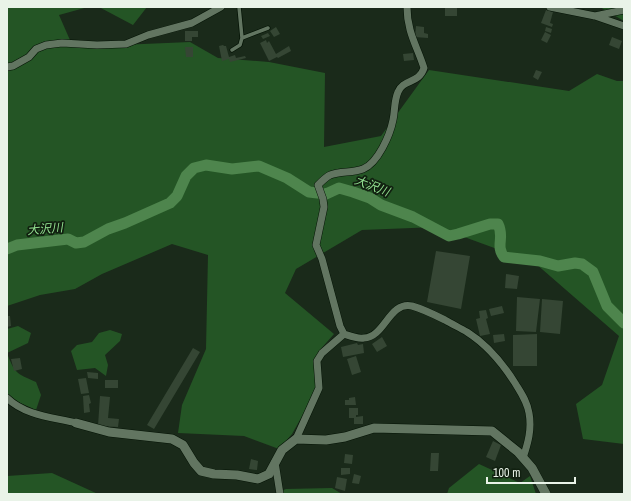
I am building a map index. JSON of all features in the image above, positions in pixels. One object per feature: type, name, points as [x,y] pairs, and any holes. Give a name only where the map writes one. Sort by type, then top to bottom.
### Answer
[{"type":"street","points":[[7,67],[13,66],[29,57],[36,48],[46,45],[62,43],[97,45],[126,44],[148,35],[192,23],[221,7]]},
{"type":"street","points":[[407,7],[407,19],[410,30],[424,68],[422,75],[407,83],[398,92],[390,132],[376,160],[369,166],[359,170],[330,175],[318,184],[324,207],[316,245],[322,259],[340,326],[344,334],[363,339],[375,335],[396,310],[402,306],[411,306],[435,314],[468,332],[489,351],[509,374],[524,396],[529,413],[530,439],[523,458]]},
{"type":"street","points":[[550,7],[595,16],[624,26]]},
{"type":"street","points":[[595,16],[624,10]]},
{"type":"street","points":[[7,398],[24,410],[37,415],[110,432],[172,439],[183,445],[194,463],[201,471],[258,479],[269,474],[282,450],[296,439],[319,388],[317,362],[322,354],[344,334]]},
{"type":"street","points":[[296,439],[326,440],[345,437],[374,428],[492,431],[509,443],[532,468],[546,494]]},
{"type":"street","points":[[275,462],[280,494]]},
{"type":"lane","points":[[232,50],[240,45],[242,38],[239,7]]},
{"type":"lane","points":[[242,38],[268,28]]},
{"type":"green space","points":[[7,7],[88,7],[59,15],[73,47],[190,42],[218,58],[269,62],[325,73],[324,147],[381,136],[429,70],[569,91],[597,74],[617,81],[624,81],[624,444],[583,439],[576,404],[602,385],[619,336],[535,263],[437,227],[362,230],[296,269],[285,293],[334,334],[318,352],[319,386],[292,434],[279,449],[244,436],[178,433],[182,405],[206,349],[208,255],[172,244],[102,274],[75,289],[40,295],[7,306]]},
{"type":"green space","points":[[99,7],[147,7],[133,25]]},
{"type":"green space","points":[[600,7],[624,7],[624,21]]},
{"type":"green space","points":[[18,326],[31,333],[28,343],[7,353],[7,329]]},
{"type":"green space","points":[[110,330],[122,334],[120,341],[105,355],[108,365],[106,376],[95,368],[77,370],[71,351],[77,345],[92,342],[99,333]]},
{"type":"green space","points":[[7,353],[14,369],[17,372],[36,382],[41,395],[36,410],[16,401],[7,393]]},
{"type":"green space","points":[[479,464],[520,483],[530,476],[536,494],[447,494],[449,488]]},
{"type":"green space","points":[[52,473],[98,494],[7,494],[7,476]]},
{"type":"green space","points":[[332,488],[342,494],[273,494],[286,489]]},
{"type":"building","points":[[445,7],[457,8],[457,16],[445,16]]},
{"type":"building","points":[[546,10],[553,12],[550,23],[553,24],[552,27],[541,23]]},
{"type":"building","points":[[416,26],[424,27],[424,33],[428,34],[428,38],[415,37]]},
{"type":"building","points":[[276,27],[280,34],[274,37],[270,31]]},
{"type":"building","points":[[546,27],[552,29],[551,33],[545,31]]},
{"type":"building","points":[[185,31],[198,31],[198,37],[192,37],[192,41],[185,41]]},
{"type":"building","points":[[545,32],[551,35],[547,43],[541,40]]},
{"type":"building","points":[[268,33],[270,36],[263,39],[261,36]]},
{"type":"building","points":[[612,37],[622,41],[619,49],[609,45]]},
{"type":"building","points":[[266,40],[267,43],[269,41],[276,54],[289,46],[291,51],[269,61],[260,43]]},
{"type":"building","points":[[219,46],[226,46],[229,57],[235,55],[236,58],[245,56],[246,58],[230,62],[229,59],[222,61]]},
{"type":"building","points":[[185,47],[193,47],[193,57],[186,57]]},
{"type":"building","points":[[413,53],[414,60],[404,61],[403,54]]},
{"type":"building","points":[[536,70],[542,72],[538,80],[533,77]]},
{"type":"building","points":[[436,251],[470,256],[461,309],[427,302]]},
{"type":"building","points":[[506,274],[519,276],[517,289],[505,288]]},
{"type":"building","points":[[517,297],[540,299],[536,332],[516,331]]},
{"type":"building","points":[[542,299],[563,301],[560,334],[540,332]]},
{"type":"building","points":[[502,306],[504,313],[491,316],[489,309]]},
{"type":"building","points":[[486,310],[488,318],[486,319],[490,334],[480,336],[476,319],[480,318],[479,311]]},
{"type":"building","points":[[7,316],[10,316],[11,326],[7,327]]},
{"type":"building","points":[[504,334],[505,341],[494,343],[493,335]]},
{"type":"building","points":[[537,334],[537,366],[513,366],[513,335]]},
{"type":"building","points":[[382,337],[387,346],[377,352],[372,344]]},
{"type":"building","points":[[357,343],[358,345],[363,344],[364,353],[343,357],[341,347]]},
{"type":"building","points":[[193,348],[200,352],[154,429],[147,425]]},
{"type":"building","points":[[356,356],[361,372],[352,375],[347,359]]},
{"type":"building","points":[[20,358],[22,369],[14,371],[11,359]]},
{"type":"building","points":[[87,372],[98,373],[98,379],[88,378]]},
{"type":"building","points":[[86,378],[89,393],[81,394],[78,379]]},
{"type":"building","points":[[105,380],[118,380],[118,388],[105,388]]},
{"type":"building","points":[[89,395],[91,403],[89,404],[90,412],[84,413],[83,396]]},
{"type":"building","points":[[100,396],[110,397],[108,418],[119,419],[118,427],[98,426]]},
{"type":"building","points":[[355,397],[356,405],[345,405],[345,400]]},
{"type":"building","points":[[349,408],[358,408],[358,415],[356,415],[356,417],[363,416],[363,424],[354,424],[354,418],[349,418]]},
{"type":"building","points":[[493,441],[501,445],[495,461],[486,457]]},
{"type":"building","points":[[431,453],[439,453],[438,471],[430,471]]},
{"type":"building","points":[[345,454],[353,455],[352,464],[344,463]]},
{"type":"building","points":[[251,459],[258,461],[257,470],[249,469]]},
{"type":"building","points":[[341,468],[350,468],[350,474],[341,475]]},
{"type":"building","points":[[354,474],[361,476],[359,484],[352,483]]},
{"type":"building","points":[[337,477],[347,479],[345,491],[335,488]]},
{"type":"waterway","name":"大沢川","points":[[7,249],[17,245],[68,239],[76,243],[84,242],[108,229],[170,203],[177,196],[186,176],[194,168],[206,165],[232,169],[259,166],[287,178],[309,192],[326,194],[339,188],[370,198],[381,205],[413,217],[449,236],[490,224],[498,224],[501,233],[500,249],[504,257],[540,261],[558,266],[575,263],[582,264],[593,272],[607,306],[624,323]]}]
